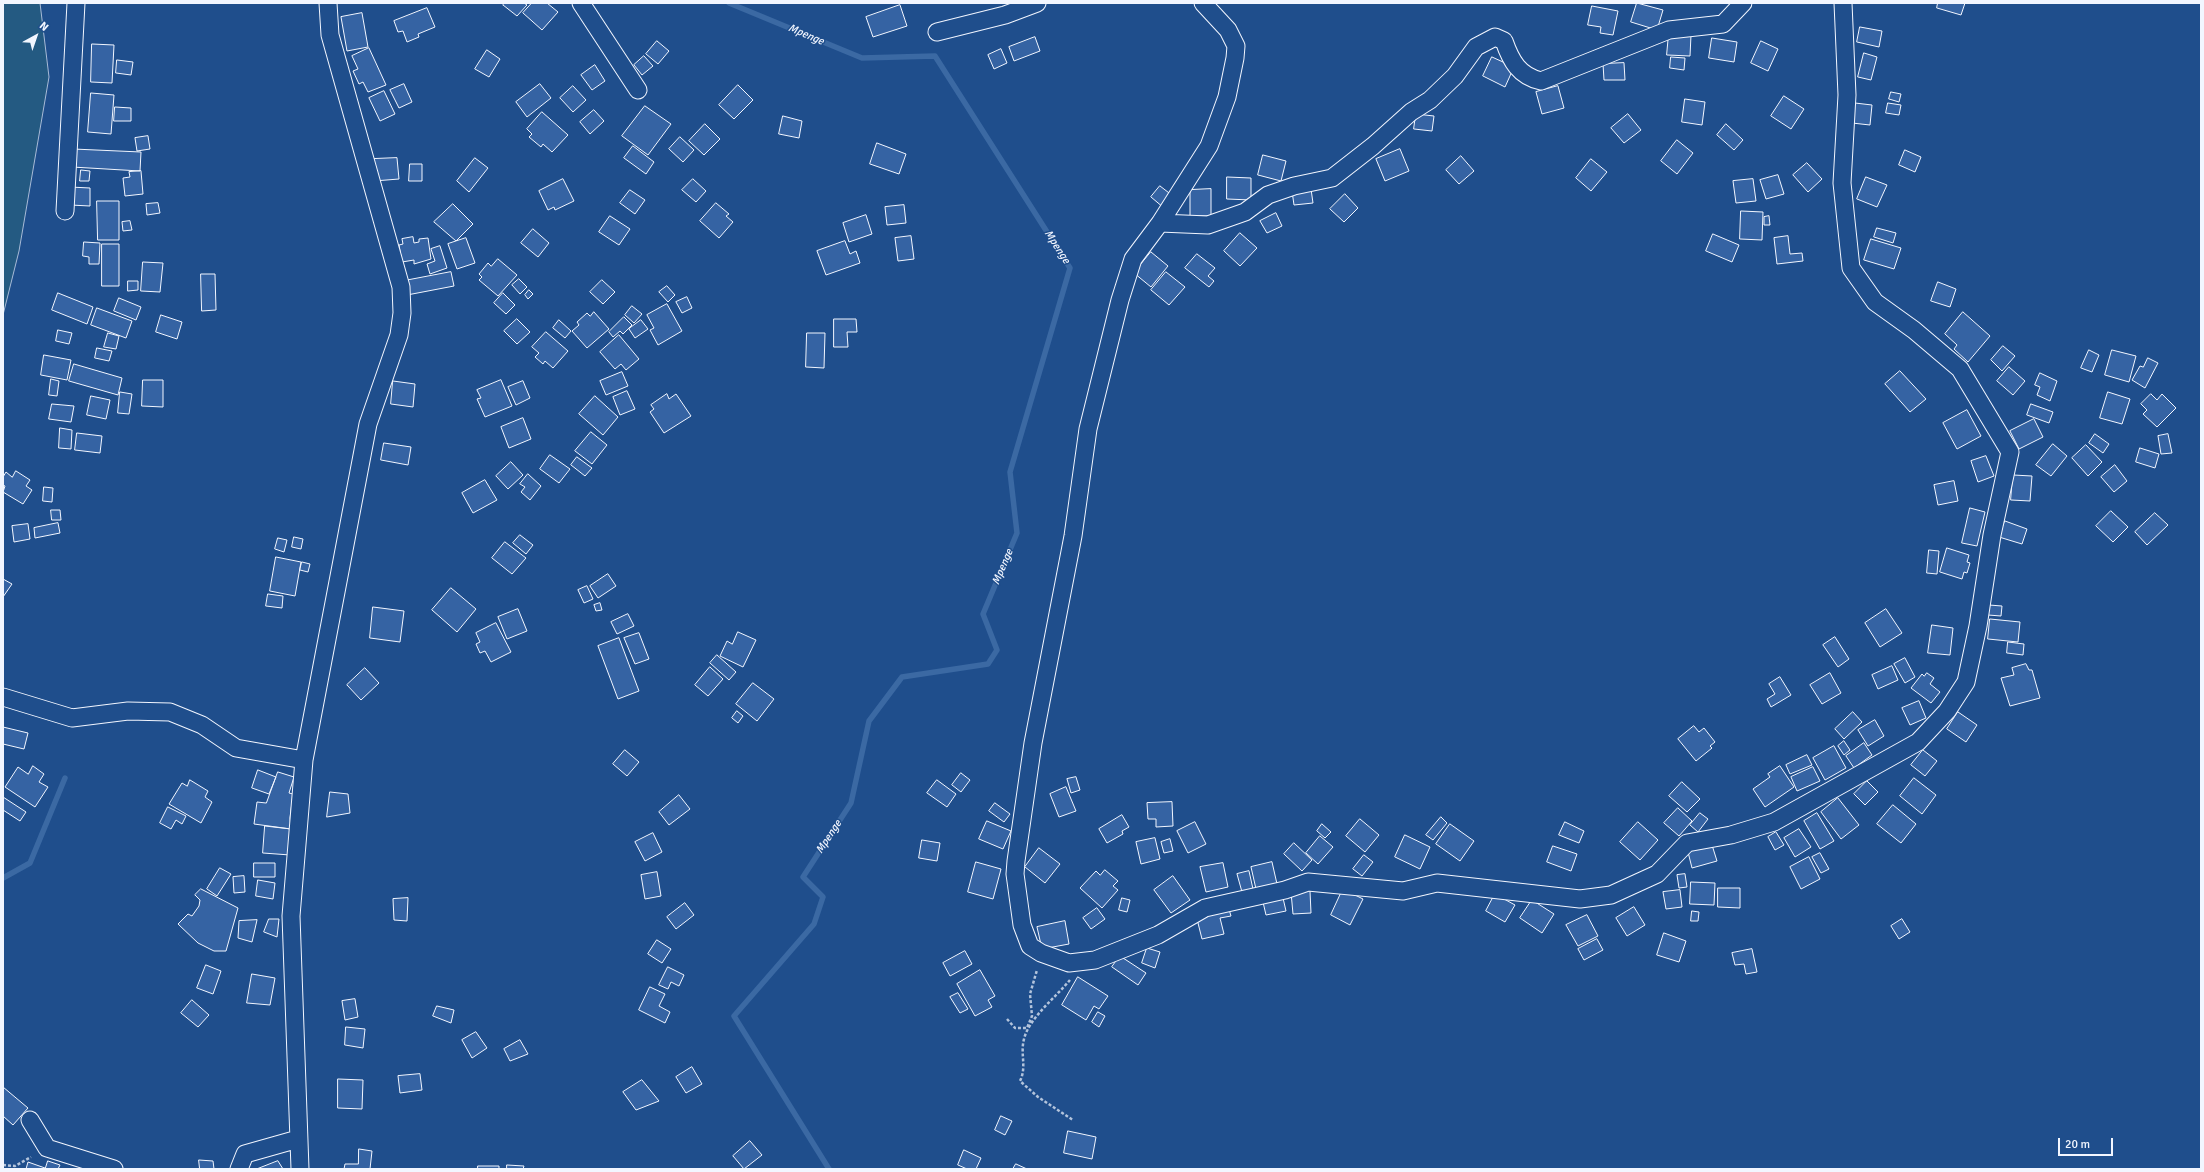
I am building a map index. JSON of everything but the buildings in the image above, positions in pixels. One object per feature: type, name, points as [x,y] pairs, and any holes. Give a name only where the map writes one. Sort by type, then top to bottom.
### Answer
[{"type":"street","points":[[65,210],[76,3]]},
{"type":"street","points":[[300,1169],[291,916],[304,760],[368,424],[399,335],[402,313],[401,287],[330,36],[328,3]]},
{"type":"street","points":[[580,3],[638,90]]},
{"type":"street","points":[[938,32],[1005,15],[1037,3]]},
{"type":"street","points":[[1203,3],[1228,30],[1236,46],[1227,97],[1214,138],[1160,223],[1133,259],[1120,300],[1088,429],[1073,536],[1032,743],[1015,874],[1022,925],[1030,946],[1041,954],[1069,963],[1095,960],[1158,935],[1205,908],[1285,890],[1308,882],[1403,891],[1437,883],[1580,899],[1611,895],[1657,874],[1687,843],[1731,835],[1774,822],[1918,742],[1947,711],[1966,682],[1978,626],[1992,535],[2010,452],[1960,369],[1914,330],[1875,302],[1851,268],[1842,183],[1847,96],[1843,3]]},
{"type":"street","points":[[1160,223],[1208,225],[1245,212],[1268,195],[1294,186],[1332,178],[1373,146],[1410,112],[1430,100],[1455,76],[1476,47],[1495,37],[1504,41],[1522,74],[1541,81],[1669,30],[1723,24],[1743,3]]},
{"type":"street","points":[[3,697],[72,718],[128,711],[170,712],[202,725],[236,748],[304,760]]},
{"type":"street","points":[[30,1120],[48,1148],[114,1169]]},
{"type":"street","points":[[239,1169],[245,1154],[298,1139]]},
{"type":"path","points":[[1056,959],[1039,965],[1030,994],[1032,1016],[1023,1039],[1021,1055],[1024,1072],[1020,1081],[1038,1097],[1073,1120]]},
{"type":"path","points":[[1007,1019],[1016,1028],[1027,1028],[1073,977]]},
{"type":"path","points":[[3,1165],[15,1166],[48,1148]]},
{"type":"shaded area","points":[[3,3],[40,3],[49,77],[19,251],[3,315]]},
{"type":"waterway","name":"Mpenge","points":[[729,3],[862,58],[935,56],[1070,268],[1010,472],[1017,533],[983,614],[997,650],[988,664],[902,677],[869,721],[851,803],[803,877],[823,897],[814,924],[734,1016],[829,1169]]},
{"type":"waterway","points":[[3,878],[30,863],[65,778]]}]
